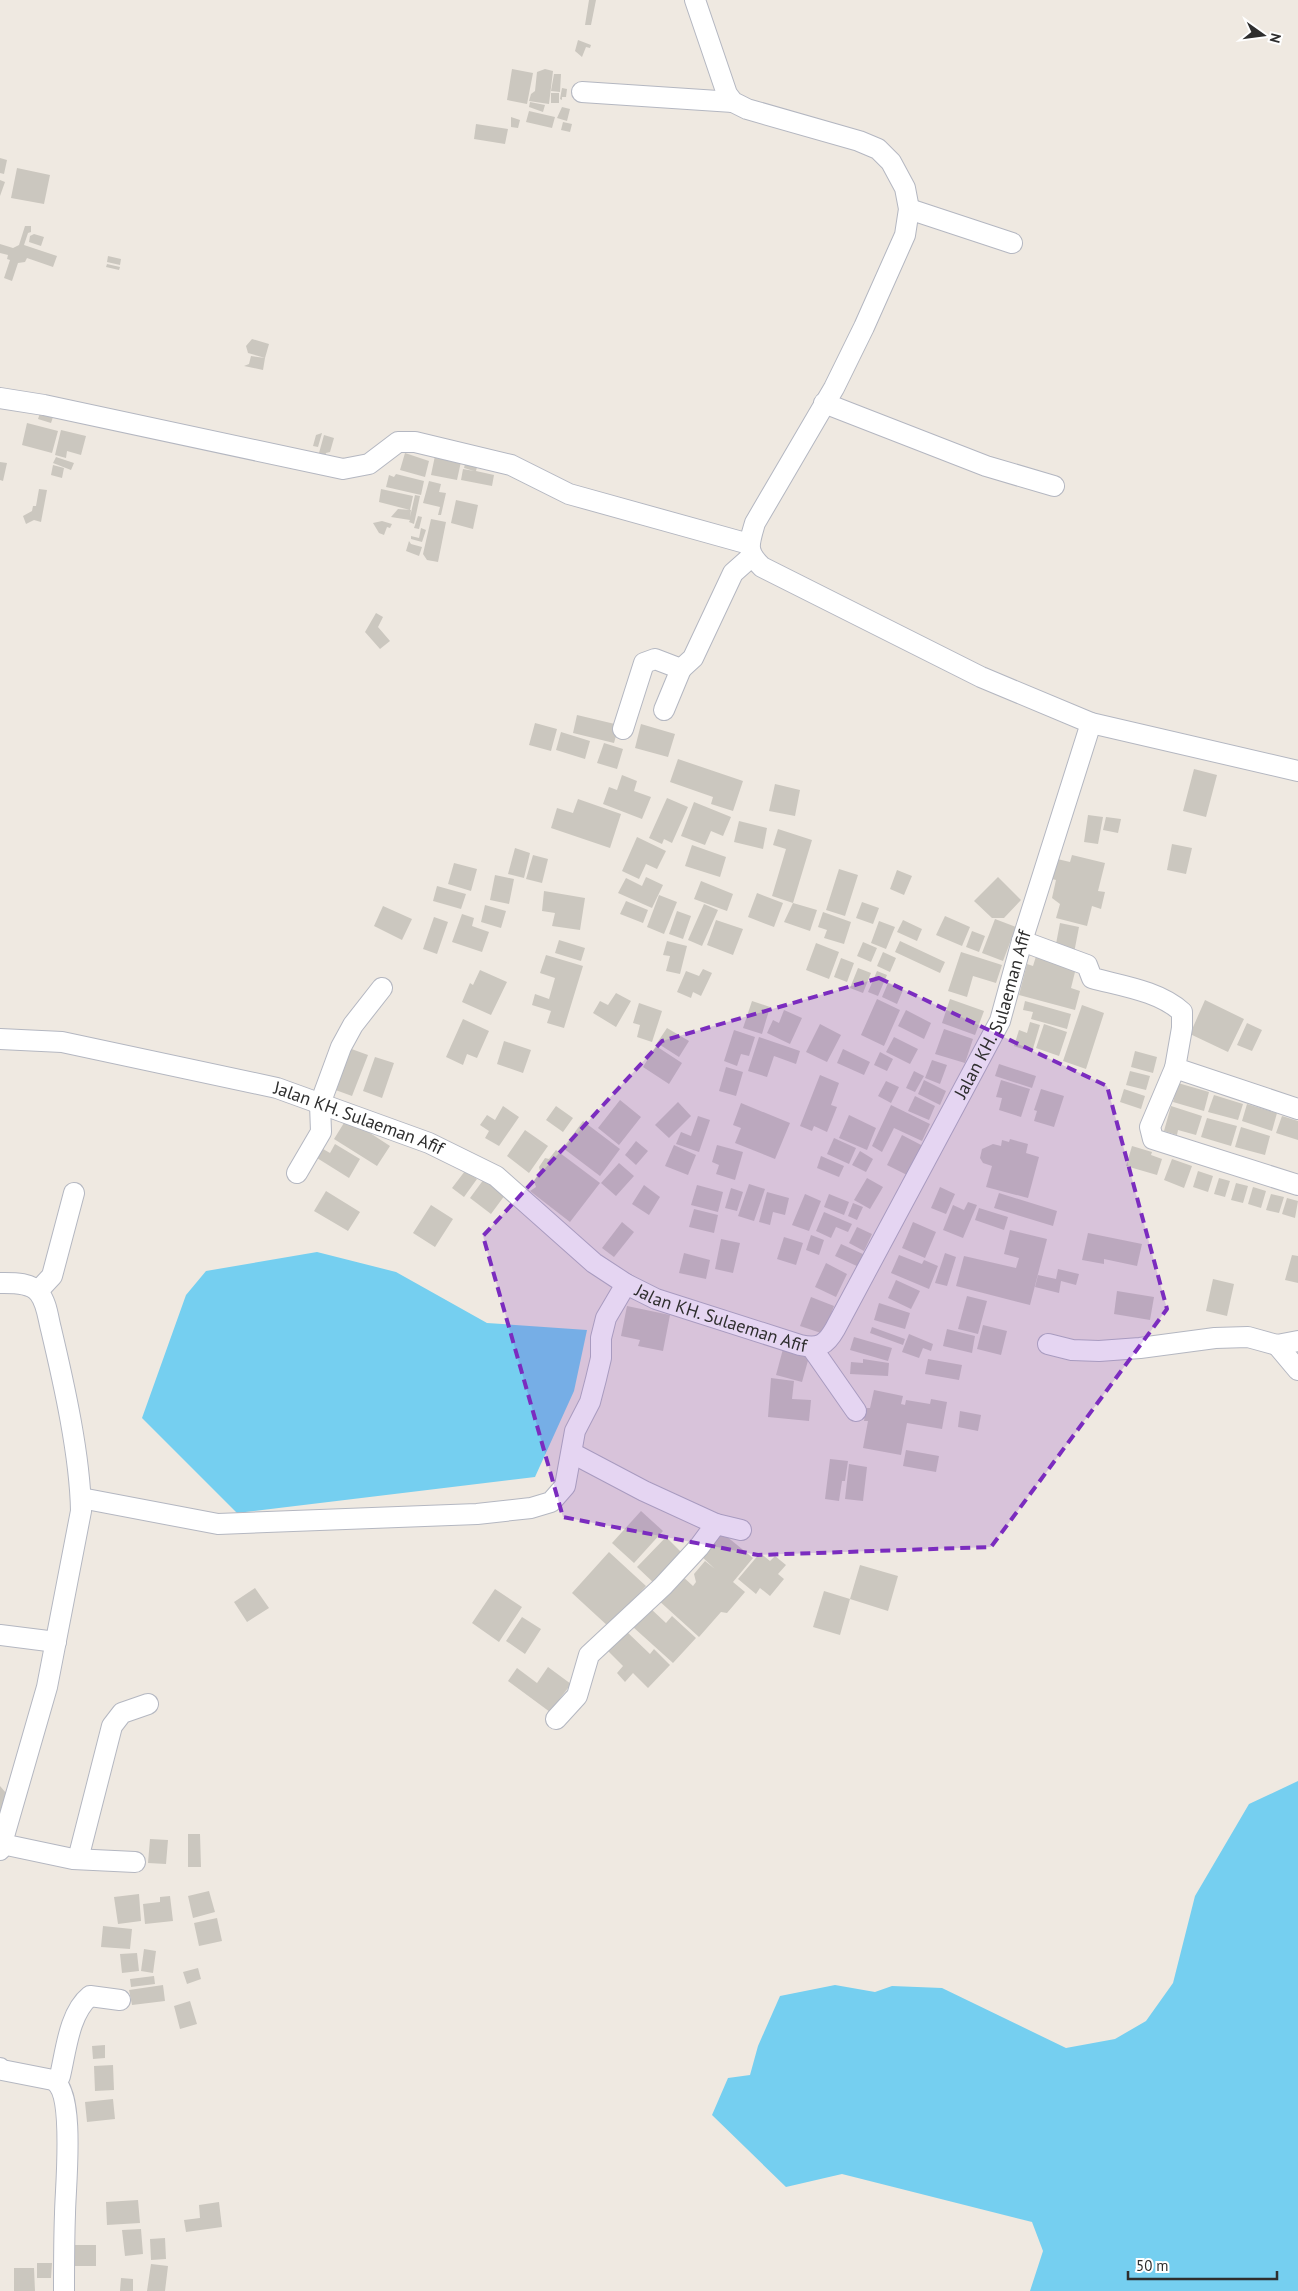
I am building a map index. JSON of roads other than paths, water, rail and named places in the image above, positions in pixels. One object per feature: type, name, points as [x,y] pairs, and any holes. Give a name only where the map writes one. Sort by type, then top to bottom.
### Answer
[{"type":"street","points":[[695,0],[727,94],[733,102]]},
{"type":"street","points":[[582,92],[733,102],[746,109],[859,141],[878,149],[892,162],[905,188],[909,209],[901,244],[864,327],[834,388],[755,523],[750,550],[733,573],[693,658],[681,669],[664,710]]},
{"type":"street","points":[[909,209],[1012,243]]},
{"type":"street","points":[[0,398],[44,405],[343,469],[369,464],[398,442],[415,442],[511,465],[569,494],[750,550],[762,567],[981,677],[1091,723],[1298,771]]},
{"type":"street","points":[[824,403],[986,466],[1054,486]]},
{"type":"street","points":[[623,729],[644,663],[656,659],[681,669]]},
{"type":"street","name":"Jalan KH. Sulaeman Afif","points":[[0,1039],[62,1042],[277,1088],[429,1143],[496,1176],[594,1263],[626,1284],[656,1299],[812,1348],[822,1346],[829,1340],[1000,1021],[1022,941],[1091,723]]},
{"type":"street","points":[[1022,941],[1088,965],[1092,978],[1144,992],[1171,1002],[1182,1012],[1182,1028],[1175,1068],[1150,1126],[1153,1139],[1298,1185]]},
{"type":"street","points":[[298,1174],[321,1132],[320,1104],[341,1047],[353,1025],[382,988]]},
{"type":"street","points":[[1175,1068],[1298,1109]]},
{"type":"street","points":[[38,1291],[52,1276],[74,1193]]},
{"type":"street","points":[[0,1283],[22,1284],[38,1291],[44,1300],[72,1434],[81,1498],[81,1511],[47,1687],[1,1847],[78,1859],[135,1862]]},
{"type":"street","points":[[81,1498],[218,1524],[477,1514],[531,1508],[551,1502],[565,1486],[575,1431],[590,1402],[596,1379],[601,1358],[601,1338],[606,1318],[626,1284]]},
{"type":"street","points":[[1048,1344],[1072,1350],[1099,1351],[1140,1348],[1215,1338],[1248,1338],[1277,1345],[1298,1341]]},
{"type":"street","points":[[1277,1345],[1298,1370]]},
{"type":"street","points":[[812,1348],[856,1412]]},
{"type":"street","points":[[572,1453],[644,1492],[716,1524],[740,1530]]},
{"type":"street","points":[[556,1719],[577,1696],[589,1655],[663,1586],[699,1548],[716,1524]]},
{"type":"street","points":[[0,1635],[56,1642]]},
{"type":"street","points":[[78,1859],[112,1726],[122,1713],[148,1704]]},
{"type":"street","points":[[57,2082],[74,2020],[86,2000],[90,1996],[120,2000]]},
{"type":"street","points":[[0,2068],[57,2082],[65,2102],[68,2139],[64,2291]]},
{"type":"water","points":[[317,1252],[396,1272],[487,1323],[587,1330],[574,1391],[535,1477],[237,1513],[142,1418],[186,1295],[206,1271]]},
{"type":"water","points":[[1298,1781],[1298,2291],[1030,2291],[1043,2251],[1032,2222],[842,2174],[786,2187],[712,2115],[728,2078],[750,2075],[758,2046],[780,1996],[835,1985],[875,1992],[892,1986],[942,1988],[1066,2048],[1115,2039],[1146,2021],[1173,1983],[1195,1896],[1249,1804]]}]
